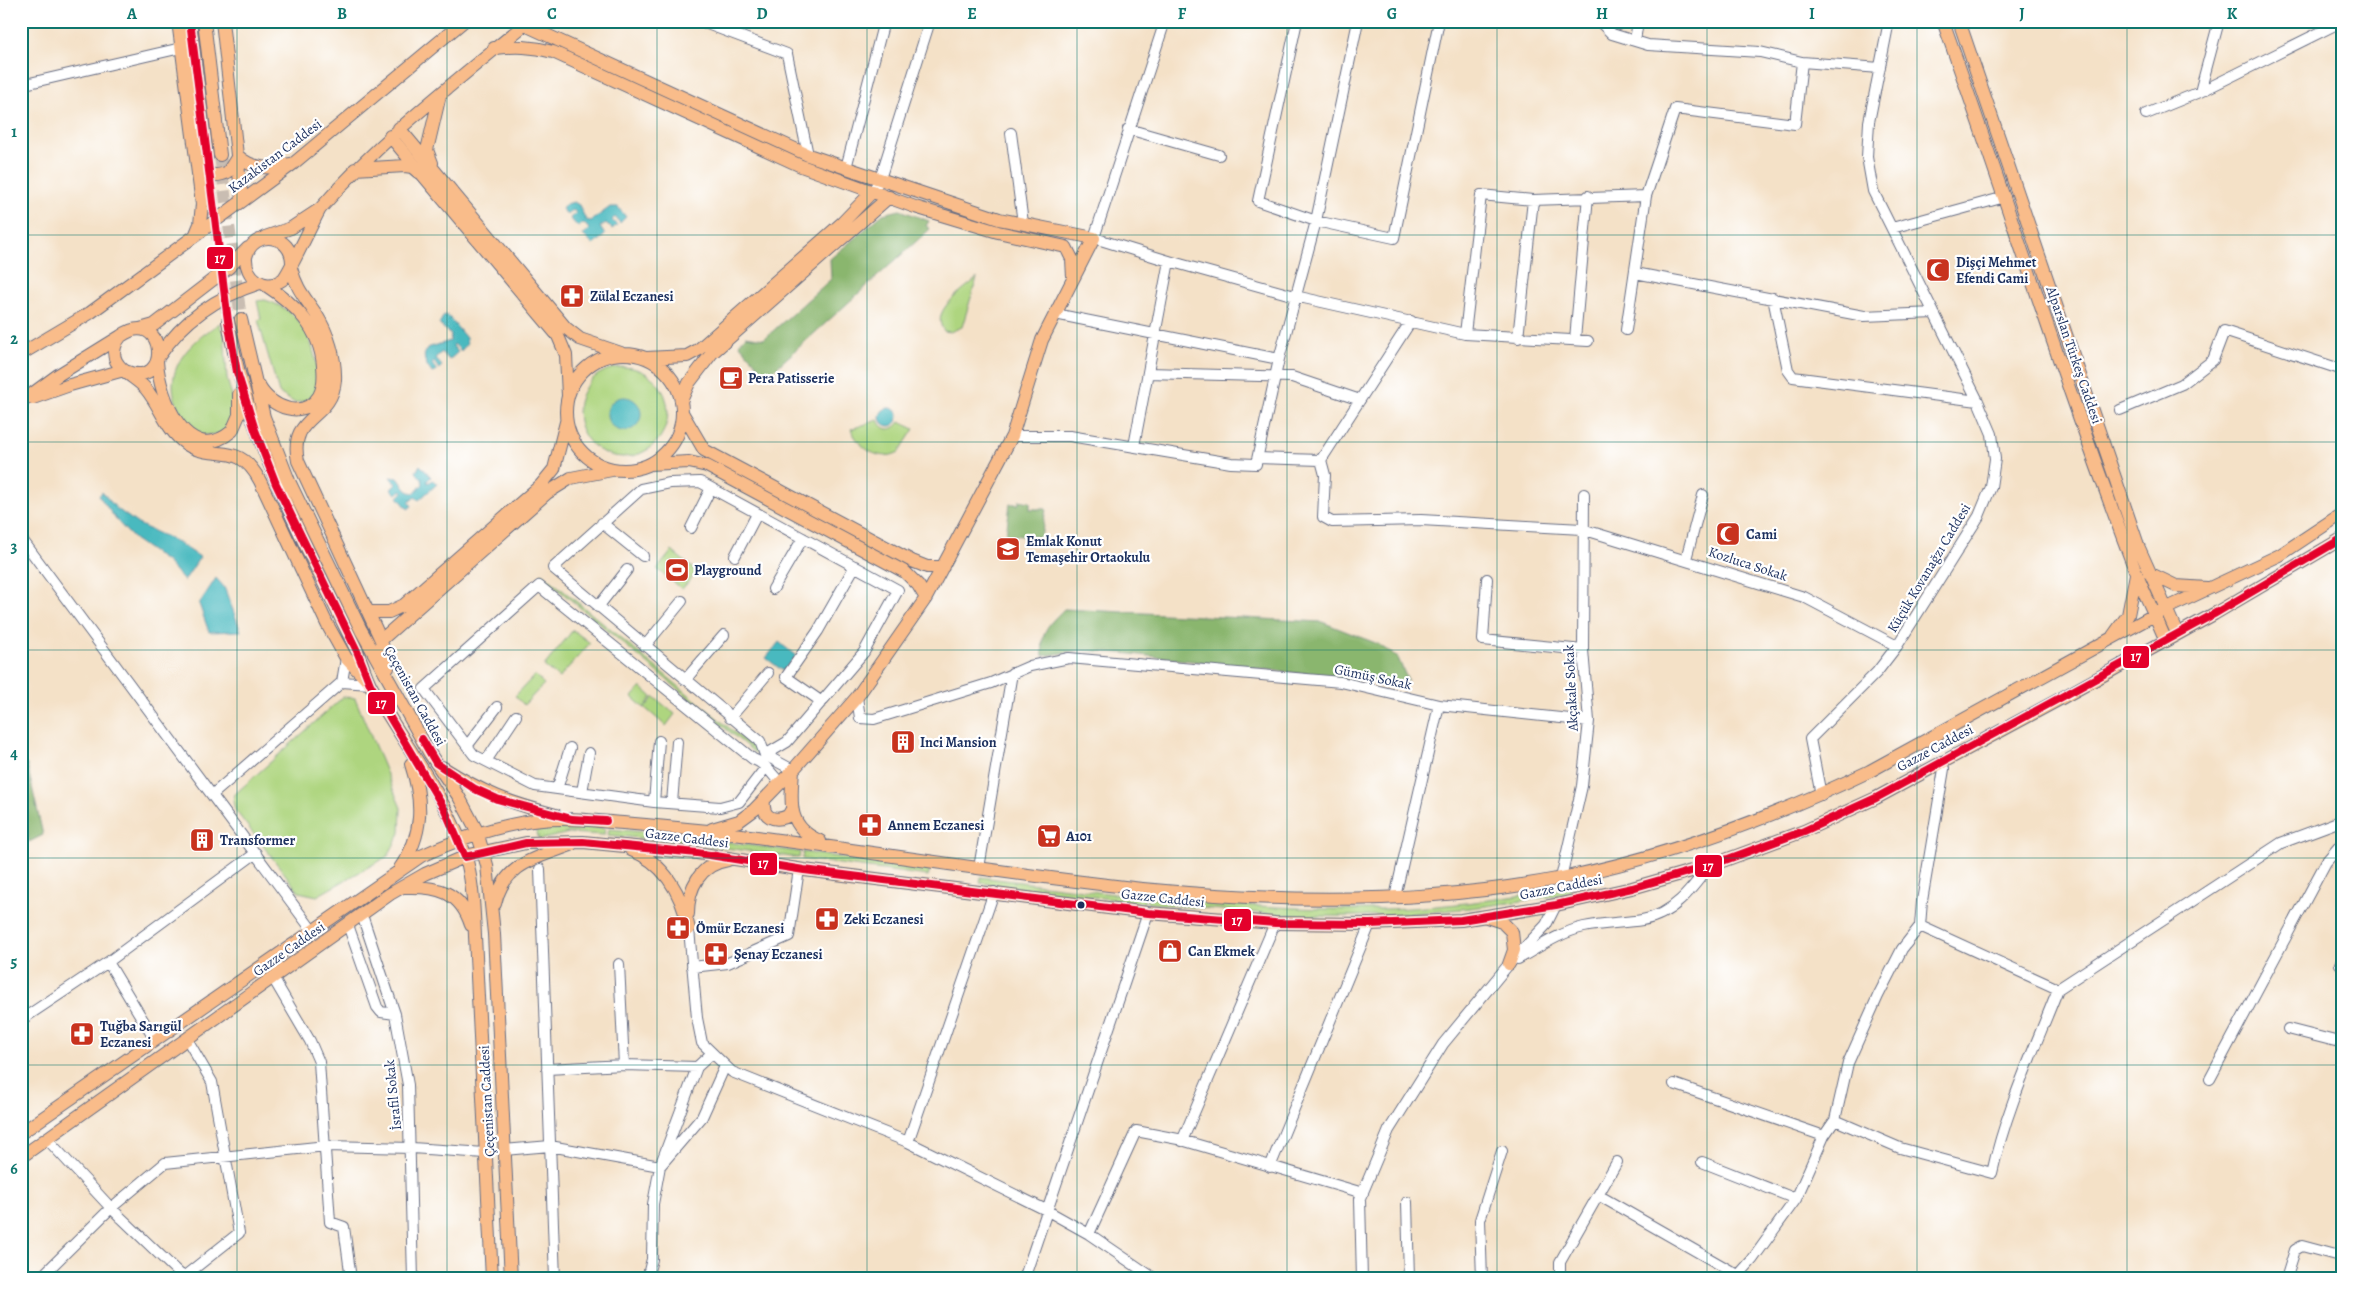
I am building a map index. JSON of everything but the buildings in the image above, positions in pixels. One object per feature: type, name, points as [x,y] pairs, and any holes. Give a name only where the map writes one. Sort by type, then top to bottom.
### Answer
[{"type":"main road","points":[[178,21],[181,48],[206,173],[219,175],[232,169],[238,156]]},
{"type":"main road","points":[[190,21],[202,160],[202,204],[200,224],[195,237]]},
{"type":"main road","points":[[204,21],[220,155]]},
{"type":"main road","points":[[222,21],[242,200]]},
{"type":"main road","name":"Kazakistan Caddesi","points":[[21,354],[90,312],[294,163],[464,21]]},
{"type":"main road","name":"Alparslan Türkeş Caddesi","points":[[1943,21],[2005,198],[2042,313],[2136,572],[2160,612],[2171,636]]},
{"type":"main road","name":"Alparslan Türkeş Caddesi","points":[[1959,21],[2149,573],[2160,612]]},
{"type":"main road","points":[[21,402],[70,385],[125,371],[132,374],[145,373],[180,328],[207,307],[238,290],[262,283],[281,281],[292,266],[320,209],[355,169],[395,132],[494,48],[527,23],[808,155],[999,219],[1094,238],[1042,340],[1012,436],[926,598],[857,697],[793,770],[764,800],[739,821],[707,830]]},
{"type":"main road","points":[[494,48],[536,47],[553,52],[801,166],[998,232],[1066,247]]},
{"type":"main road","points":[[429,172],[427,150],[440,95]]},
{"type":"main road","points":[[395,132],[566,328],[580,339],[644,358],[687,356],[698,350],[842,223],[872,191]]},
{"type":"main road","points":[[238,156],[248,164],[261,167],[278,167],[294,163]]},
{"type":"main road","points":[[355,169],[405,166],[429,172]]},
{"type":"main road","points":[[650,464],[666,453],[676,438],[689,383],[712,353],[889,197]]},
{"type":"main road","points":[[369,612],[389,612],[404,605],[541,484],[554,469],[566,418],[568,398],[566,355],[558,336],[455,203]]},
{"type":"main road","points":[[202,204],[208,210],[222,216]]},
{"type":"main road","points":[[21,402],[58,375],[127,332],[154,325],[228,268],[257,240],[296,225],[320,209]]},
{"type":"main road","points":[[1070,233],[1066,247],[1072,259],[1073,279]]},
{"type":"main road","points":[[265,237],[276,238],[285,244],[291,253],[297,289],[316,315],[327,335],[333,357],[335,380],[330,399],[324,408],[298,432],[296,452],[302,470],[381,640],[391,683]]},
{"type":"main road","points":[[250,246],[246,253],[246,265],[251,276],[296,309],[314,331],[323,360],[324,382],[318,397],[312,403],[292,409],[277,405],[266,396],[252,370]]},
{"type":"main road","name":"Çeçenistan Caddesi","points":[[492,1279],[472,884],[465,857],[445,810],[370,684],[357,651],[276,484],[255,430],[237,372],[234,320],[252,370],[264,417],[289,481],[361,630],[436,763],[459,797],[477,833],[483,852],[491,891],[511,1279]]},
{"type":"main road","points":[[140,329],[152,335],[156,340],[160,385],[168,409],[186,432],[196,438],[207,441],[225,437],[238,422],[240,408],[237,372]]},
{"type":"main road","points":[[121,336],[114,352],[117,363],[146,388],[164,420],[182,441],[201,450],[233,455],[251,467],[260,481],[327,624],[346,658],[370,684]]},
{"type":"main road","points":[[568,398],[576,380],[589,366],[606,357],[626,354]]},
{"type":"main road","points":[[644,358],[661,368],[674,383],[682,407],[704,450],[912,561],[927,567],[943,567]]},
{"type":"main road","points":[[566,418],[571,436],[582,451],[596,463],[614,470]]},
{"type":"main road","points":[[381,640],[547,492],[571,478],[614,470],[632,470],[650,464],[689,462],[707,466],[905,572],[918,585],[926,598]]},
{"type":"main road","name":"Gazze Caddesi","points":[[21,1133],[312,930],[422,856],[477,833],[508,824],[544,819],[572,819],[707,830],[979,868],[1156,890],[1280,898],[1395,897],[1470,891],[1561,878],[1643,858],[1724,834],[1821,794],[1870,771],[2107,643],[2160,612],[2207,588],[2280,555],[2343,513]]},
{"type":"main road","name":"Gazze Caddesi","points":[[21,1157],[402,887],[465,857],[483,852],[526,843],[579,842],[617,845],[1148,913],[1275,923],[1370,924],[1461,920],[1556,905],[1632,888],[1709,866],[1804,831],[1876,798],[1941,761],[2058,700],[2343,538]]},
{"type":"main road","points":[[2107,643],[2128,615],[2136,572]]},
{"type":"main road","points":[[2149,573],[2176,586],[2207,588]]},
{"type":"main road","points":[[397,872],[414,846],[419,828],[420,813],[417,781],[404,741]]},
{"type":"main road","points":[[436,763],[475,788],[497,799],[572,819]]},
{"type":"main road","points":[[793,770],[792,809],[798,825],[808,836],[853,850]]},
{"type":"main road","points":[[764,800],[764,811],[771,819],[777,820],[788,816],[792,809]]},
{"type":"main road","points":[[493,929],[496,903],[505,878],[519,866],[579,842]]},
{"type":"main road","points":[[617,845],[642,855],[666,875],[674,886],[685,912],[689,929]]},
{"type":"main road","points":[[689,929],[688,900],[691,889],[710,865],[733,859]]},
{"type":"main road","points":[[402,887],[426,886],[438,889],[454,898],[464,908],[475,936]]},
{"type":"main road","points":[[1487,916],[1502,922],[1512,932],[1514,950],[1509,964]]},
{"type":"street","points":[[699,21],[787,54],[808,155]]},
{"type":"street","points":[[846,168],[884,21]]},
{"type":"street","points":[[872,191],[880,179],[930,21]]},
{"type":"street","points":[[1165,21],[1128,129],[1094,238],[1295,296],[1465,334],[1588,341]]},
{"type":"street","points":[[1298,21],[1258,201],[1316,221],[1394,238],[1440,21]]},
{"type":"street","points":[[1012,436],[1070,436],[1231,463],[1256,464],[1279,359],[1316,221],[1358,21]]},
{"type":"street","points":[[1599,21],[1612,34],[1648,45],[1760,52],[1802,62],[1880,68]]},
{"type":"street","points":[[1635,41],[1638,21]]},
{"type":"street","name":"Küçük Kovanağzı Caddesi","points":[[1821,794],[1810,739],[1877,672],[1897,646],[1978,516],[1990,486],[1995,459],[1992,434],[1978,401],[1873,191],[1867,157],[1869,122],[1889,21]]},
{"type":"street","points":[[2200,92],[2219,21]]},
{"type":"street","points":[[2146,114],[2200,92],[2343,21]]},
{"type":"street","points":[[21,85],[181,48]]},
{"type":"street","points":[[1626,330],[1646,196],[1675,109],[1795,124],[1802,62]]},
{"type":"street","points":[[1128,129],[1219,155]]},
{"type":"street","points":[[1011,133],[1023,223]]},
{"type":"street","points":[[1465,334],[1481,195],[1533,200],[1588,196],[1646,196]]},
{"type":"street","points":[[1575,339],[1588,196]]},
{"type":"street","points":[[1892,228],[2005,198]]},
{"type":"street","points":[[1518,338],[1533,200]]},
{"type":"street","points":[[1134,446],[1169,261]]},
{"type":"street","points":[[1635,273],[1864,316],[1934,313]]},
{"type":"street","points":[[1773,298],[1788,370],[1793,377],[1978,401]]},
{"type":"street","points":[[1055,314],[1279,359]]},
{"type":"street","points":[[1258,458],[1321,460],[1411,321]]},
{"type":"street","points":[[2120,410],[2182,384],[2212,360],[2224,331],[2343,370]]},
{"type":"street","points":[[1148,373],[1276,374],[1292,376],[1360,400]]},
{"type":"street","name":"Kozluca Sokak","points":[[1321,460],[1325,475],[1323,517],[1332,522],[1421,520],[1582,529],[1686,559],[1804,597],[1897,646]]},
{"type":"street","points":[[765,754],[787,742],[864,652],[898,590],[700,482],[670,483],[641,490],[553,568],[730,718],[760,741],[765,754],[793,770]]},
{"type":"street","points":[[691,528],[711,488]]},
{"type":"street","name":"Akçakale Sokak","points":[[1561,878],[1582,786],[1589,721],[1583,650],[1582,529],[1584,494]]},
{"type":"street","points":[[1686,559],[1703,495]]},
{"type":"street","points":[[735,556],[757,514]]},
{"type":"street","points":[[602,523],[643,556]]},
{"type":"street","points":[[21,538],[312,930]]},
{"type":"street","points":[[773,589],[803,538]]},
{"type":"street","points":[[822,702],[786,677],[818,631],[855,566]]},
{"type":"street","points":[[598,606],[627,570]]},
{"type":"street","points":[[1487,579],[1483,640],[1583,650]]},
{"type":"street","points":[[766,767],[738,802],[720,807],[654,802],[535,786],[474,755],[424,690],[539,586],[766,767],[780,783]]},
{"type":"street","points":[[645,646],[682,601]]},
{"type":"street","points":[[685,680],[724,635]]},
{"type":"street","points":[[212,796],[342,682],[346,658]]},
{"type":"street","name":"Gümüş Sokak","points":[[857,697],[860,718],[874,719],[990,683],[1012,673],[1049,661],[1069,658],[1341,682],[1439,706],[1589,721]]},
{"type":"street","points":[[730,718],[768,673]]},
{"type":"street","points":[[979,868],[1012,673]]},
{"type":"street","points":[[342,682],[370,684]]},
{"type":"street","points":[[468,746],[497,706]]},
{"type":"street","points":[[1395,897],[1439,706]]},
{"type":"street","points":[[486,761],[516,716]]},
{"type":"street","points":[[654,802],[659,741]]},
{"type":"street","points":[[672,803],[676,742]]},
{"type":"street","points":[[557,789],[570,748]]},
{"type":"street","points":[[582,792],[589,754]]},
{"type":"street","points":[[1598,1195],[1736,1277],[1752,1260],[1796,1199],[1824,1136],[1835,1120],[1848,1063],[1898,957],[1920,926],[1922,901],[1944,769],[1941,761]]},
{"type":"street","points":[[1835,1120],[1900,1148],[1992,1173],[1998,1142],[2014,1103],[2018,1084],[2058,989],[2281,843],[2343,820]]},
{"type":"street","points":[[2210,1079],[2326,862],[2343,842]]},
{"type":"street","points":[[21,1020],[108,962],[256,853]]},
{"type":"street","points":[[1509,964],[1561,936],[1584,927],[1645,920],[1669,909],[1687,896],[1709,866]]},
{"type":"street","points":[[540,869],[555,1279]]},
{"type":"street","points":[[692,968],[728,963],[789,936],[799,869]]},
{"type":"street","points":[[908,1142],[994,892]]},
{"type":"street","points":[[1362,1279],[1360,1199],[1390,1130],[1443,1044],[1509,964],[1546,925],[1556,905]]},
{"type":"street","points":[[1024,1279],[1148,913]]},
{"type":"street","name":"İsrafil Sokak","points":[[362,915],[395,1014],[408,1085],[412,1148],[413,1279]]},
{"type":"street","points":[[1182,1140],[1275,923]]},
{"type":"street","points":[[1270,1167],[1370,924]]},
{"type":"street","points":[[348,925],[377,1007],[382,1012],[395,1014]]},
{"type":"street","points":[[1920,926],[2058,989]]},
{"type":"street","points":[[689,929],[702,1043],[732,1072],[908,1142],[1046,1210],[1089,1234],[1156,1279]]},
{"type":"street","points":[[108,962],[155,1040]]},
{"type":"street","points":[[619,964],[624,1065]]},
{"type":"street","points":[[274,978],[310,1041],[319,1062],[330,1222],[344,1227],[351,1279]]},
{"type":"street","points":[[2288,1029],[2343,1043]]},
{"type":"street","points":[[47,1138],[111,1208],[183,1278],[239,1233],[212,1082],[187,1039]]},
{"type":"street","points":[[647,1279],[652,1260],[652,1204],[660,1166],[697,1067],[712,1054]]},
{"type":"street","points":[[547,1070],[624,1065],[697,1067]]},
{"type":"street","points":[[660,1166],[702,1117],[725,1066]]},
{"type":"street","points":[[1674,1084],[1824,1136]]},
{"type":"street","points":[[1089,1234],[1136,1131],[1182,1140],[1363,1193]]},
{"type":"street","points":[[39,1279],[111,1208],[165,1163],[326,1146],[412,1148],[485,1153]]},
{"type":"street","points":[[504,1150],[550,1146],[660,1166]]},
{"type":"street","points":[[1482,1279],[1480,1220],[1502,1150]]},
{"type":"street","points":[[1560,1279],[1560,1262],[1618,1162]]},
{"type":"street","points":[[1702,1162],[1796,1199]]},
{"type":"street","points":[[1407,1202],[1409,1279]]},
{"type":"street","points":[[2286,1279],[2295,1250],[2302,1246],[2343,1257]]},
{"type":"green space","points":[[900,210],[929,221],[926,226],[930,229],[767,376],[739,344],[746,336],[764,339],[831,279],[830,259],[883,214]]},
{"type":"green space","points":[[977,278],[962,327],[950,332],[944,331],[941,316],[944,308],[956,295]]},
{"type":"green space","points":[[265,300],[291,313],[300,322],[306,333],[315,357],[320,385],[311,399],[295,403],[279,393],[258,320],[261,319],[257,301]]},
{"type":"green space","points":[[220,323],[221,329],[224,330],[227,379],[237,412],[233,432],[198,436],[176,403],[173,388],[174,374],[180,360],[190,347]]},
{"type":"green space","points":[[623,367],[640,371],[655,380],[664,395],[668,412],[664,429],[655,444],[640,453],[623,457],[606,453],[591,444],[582,429],[578,412],[582,395],[591,380],[606,371]]},
{"type":"green space","points":[[878,420],[882,426],[888,429],[891,429],[900,422],[914,429],[899,452],[892,455],[877,455],[864,448],[851,429]]},
{"type":"green space","points":[[1019,500],[1030,502],[1030,509],[1046,509],[1041,537],[1006,535],[1010,504],[1019,504]]},
{"type":"green space","name":"Playground","points":[[672,551],[697,572],[682,589],[657,569]]},
{"type":"green space","points":[[542,573],[763,756],[761,758],[541,575]]},
{"type":"green space","points":[[1064,609],[1322,622],[1378,644],[1398,658],[1408,681],[1381,683],[1132,654],[1081,650],[1043,656],[1043,641],[1046,630]]},
{"type":"green space","points":[[573,630],[590,643],[559,678],[544,666]]},
{"type":"green space","points":[[535,675],[544,684],[524,705],[515,696]]},
{"type":"green space","points":[[641,687],[652,697],[644,708],[632,697]]},
{"type":"green space","points":[[343,697],[355,698],[401,808],[400,833],[388,856],[317,896],[299,892],[235,810],[233,801],[235,794]]},
{"type":"green space","points":[[654,697],[675,714],[666,726],[645,708]]},
{"type":"green space","points":[[21,760],[27,765],[43,835],[29,842],[21,801]]},
{"type":"green space","points":[[534,821],[605,828],[604,835],[569,833],[539,840]]},
{"type":"green space","points":[[609,829],[682,835],[686,839],[681,842],[608,835]]},
{"type":"green space","points":[[705,839],[800,852],[799,858],[704,845]]},
{"type":"green space","points":[[803,852],[930,870],[928,876],[802,859]]},
{"type":"green space","points":[[981,877],[1145,898],[1144,903],[980,883]]},
{"type":"green space","points":[[1570,887],[1571,893],[1507,903],[1411,914],[1314,916],[1230,911],[1147,903],[1147,897],[1293,908],[1406,908],[1476,902]]},
{"type":"water","points":[[574,202],[579,205],[586,220],[591,221],[610,207],[618,207],[626,217],[620,223],[615,217],[612,220],[617,225],[612,229],[606,223],[600,227],[605,235],[593,245],[583,235],[589,229],[584,223],[578,227],[570,218],[576,213],[573,210],[567,215],[562,209],[566,204]]},
{"type":"water","points":[[444,315],[448,316],[466,338],[467,344],[461,351],[454,344],[453,346],[458,352],[449,360],[442,352],[435,358],[442,366],[439,369],[434,362],[432,364],[437,371],[432,373],[426,364],[424,355],[427,348],[450,341],[451,335],[439,324]]},
{"type":"water","points":[[624,397],[636,402],[641,414],[636,426],[624,431],[612,426],[607,414],[612,402]]},
{"type":"water","points":[[889,408],[895,411],[898,417],[895,423],[889,426],[883,423],[880,417],[883,411]]},
{"type":"water","points":[[420,465],[431,477],[427,481],[428,483],[433,480],[437,484],[419,500],[415,497],[409,502],[412,506],[408,509],[398,497],[403,492],[402,490],[396,494],[391,489],[396,484],[390,477],[398,478],[407,490],[415,493],[423,484],[422,479],[416,472]]},
{"type":"water","points":[[102,492],[116,508],[138,524],[177,542],[200,557],[184,581],[167,562],[134,539],[117,521],[99,496]]},
{"type":"water","points":[[216,578],[224,587],[241,631],[209,632],[199,604]]},
{"type":"water","points":[[779,642],[796,656],[783,671],[766,658]]},
{"type":"tunnel","points":[[220,155],[241,319]]},
{"type":"tunnel","points":[[207,157],[228,321]]},
{"type":"transit line","name":"17","points":[[190,21],[228,321],[237,372],[255,430],[276,484],[357,651],[370,684],[445,810],[465,857],[526,843],[583,842],[697,853],[804,870],[1148,913],[1275,923],[1370,924],[1461,920],[1556,905],[1632,888],[1709,866],[1804,831],[1876,798],[2214,614],[2343,538]]},
{"type":"transit line","name":"17","points":[[422,739],[436,763],[475,789],[497,799],[572,819],[606,821]]},
{"type":"place","name":"Dişçi Mehmet Efendi Cami","points":[[1938,270]]},
{"type":"place","name":"Zülal Eczanesi","points":[[572,296]]},
{"type":"place","name":"Pera Patisserie","points":[[731,378]]},
{"type":"place","name":"Cami","points":[[1728,534]]},
{"type":"place","name":"Emlak Konut Temaşehir Ortaokulu","points":[[1008,549]]},
{"type":"place","name":"Playground","points":[[677,570]]},
{"type":"place","name":"Inci Mansion","points":[[903,742]]},
{"type":"place","name":"Annem Eczanesi","points":[[870,825]]},
{"type":"place","name":"A101","points":[[1049,836]]},
{"type":"place","name":"Transformer","points":[[202,840]]},
{"type":"place","name":"Zeki Eczanesi","points":[[827,919]]},
{"type":"place","name":"Ömür Eczanesi","points":[[678,928]]},
{"type":"place","name":"Can Ekmek","points":[[1170,951]]},
{"type":"place","name":"Şenay Eczanesi","points":[[716,954]]},
{"type":"place","name":"Tuğba Sarıgül Eczanesi","points":[[82,1034]]}]
